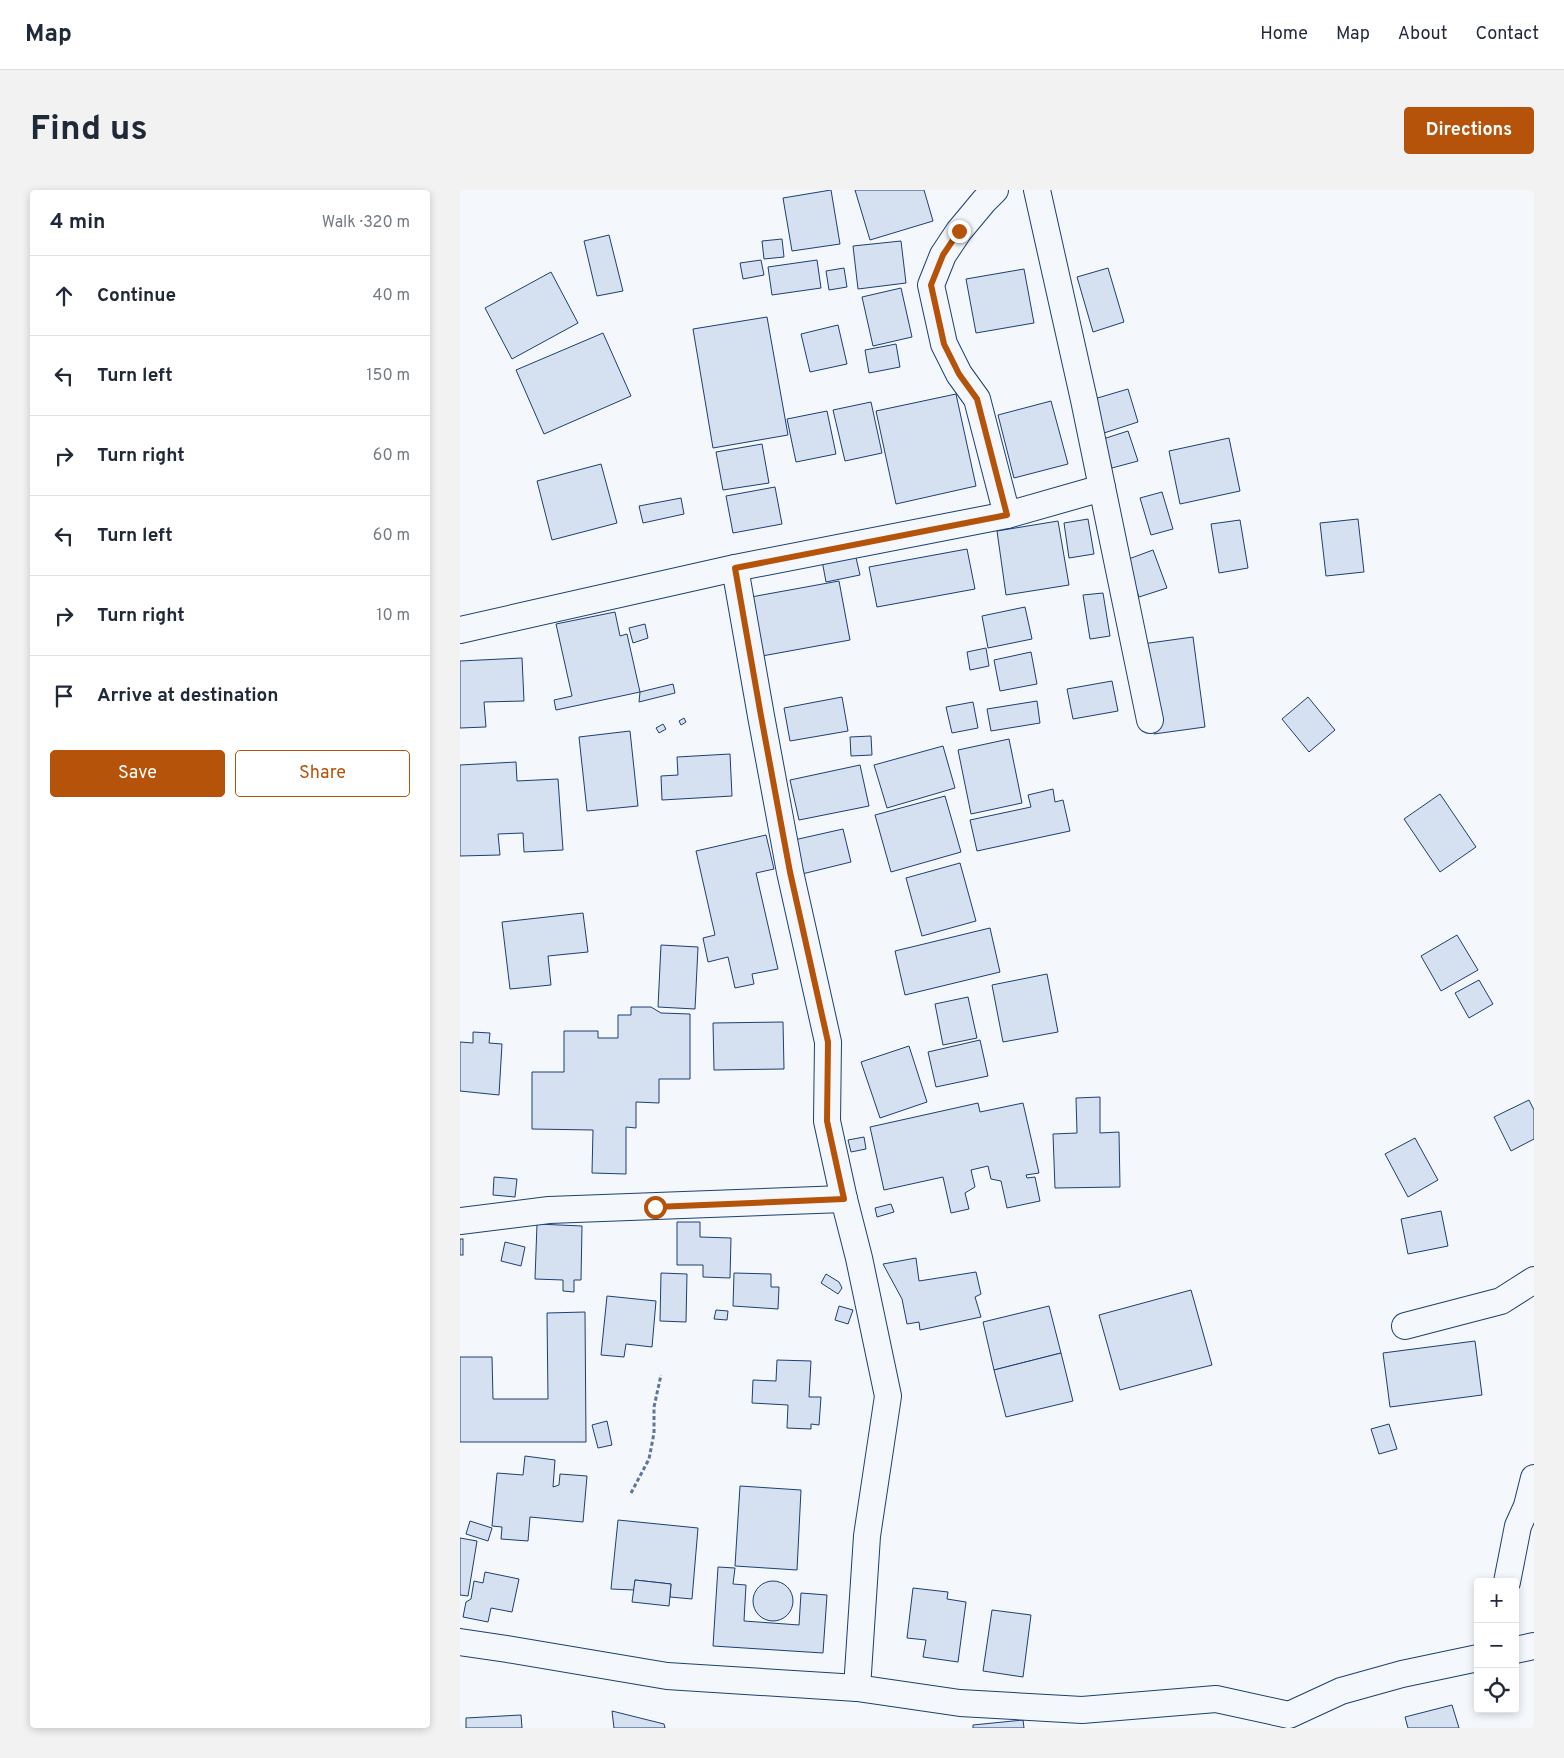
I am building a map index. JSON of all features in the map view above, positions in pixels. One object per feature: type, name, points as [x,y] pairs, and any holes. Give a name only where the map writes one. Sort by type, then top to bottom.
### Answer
[{"type":"street","points":[[994,190],[959,231],[943,255],[931,285],[944,344],[959,374],[977,399],[1007,515]]},
{"type":"street","points":[[1037,190],[1150,720]]},
{"type":"street","points":[[460,630],[735,568],[1007,515],[1102,488]]},
{"type":"street","points":[[735,568],[790,872],[828,1042],[827,1121],[859,1258],[888,1396],[868,1536],[857,1688]]},
{"type":"street","points":[[460,1221],[549,1210],[844,1199]]},
{"type":"street","points":[[1405,1326],[1501,1301],[1534,1280]]},
{"type":"street","points":[[1508,1578],[1518,1526],[1527,1506],[1534,1478]]},
{"type":"street","points":[[460,1642],[667,1676],[857,1688],[960,1703],[1082,1710],[1216,1699],[1292,1722],[1341,1691],[1402,1674],[1474,1659]]},
{"type":"street","points":[[1519,1649],[1534,1646]]},
{"type":"path","points":[[631,1493],[649,1459],[654,1433],[654,1408],[662,1375]]},
{"type":"building","points":[[831,190],[840,244],[792,251],[783,198]]},
{"type":"building","points":[[855,190],[924,190],[933,221],[870,240]]},
{"type":"building","points":[[609,235],[623,291],[597,296],[584,241]]},
{"type":"building","points":[[782,239],[784,257],[764,259],[762,241]]},
{"type":"building","points":[[901,241],[906,283],[858,289],[853,246]]},
{"type":"building","points":[[761,260],[764,275],[743,279],[740,263]]},
{"type":"building","points":[[817,260],[821,288],[772,295],[768,267]]},
{"type":"building","points":[[844,268],[847,287],[829,290],[826,271]]},
{"type":"building","points":[[1108,268],[1124,322],[1093,332],[1077,277]]},
{"type":"building","points":[[1024,269],[1034,323],[976,333],[966,279]]},
{"type":"building","points":[[551,272],[578,323],[512,359],[485,308]]},
{"type":"building","points":[[901,288],[912,337],[873,346],[862,297]]},
{"type":"building","points":[[767,317],[788,435],[713,448],[693,329]]},
{"type":"building","points":[[838,325],[847,364],[810,372],[801,334]]},
{"type":"building","points":[[603,333],[631,396],[544,434],[516,370]]},
{"type":"building","points":[[896,344],[900,367],[869,373],[865,350]]},
{"type":"building","points":[[1128,389],[1138,422],[1104,433],[1094,399]]},
{"type":"building","points":[[956,394],[976,486],[896,504],[876,411]]},
{"type":"building","points":[[1051,401],[1068,464],[1014,478],[998,415]]},
{"type":"building","points":[[871,402],[882,453],[845,461],[833,410]]},
{"type":"building","points":[[827,411],[836,454],[796,462],[787,419]]},
{"type":"building","points":[[1128,431],[1138,461],[1112,468],[1103,439]]},
{"type":"building","points":[[1229,438],[1240,491],[1180,504],[1169,451]]},
{"type":"building","points":[[762,444],[769,483],[723,490],[716,452]]},
{"type":"building","points":[[601,464],[617,523],[552,540],[537,481]]},
{"type":"building","points":[[775,487],[782,524],[733,533],[726,496]]},
{"type":"building","points":[[1162,492],[1173,529],[1151,535],[1140,498]]},
{"type":"building","points":[[681,498],[684,514],[643,523],[639,506]]},
{"type":"building","points":[[1088,519],[1094,554],[1069,558],[1064,523]]},
{"type":"building","points":[[1358,519],[1364,572],[1326,576],[1320,523]]},
{"type":"building","points":[[1240,520],[1248,568],[1219,573],[1211,524]]},
{"type":"building","points":[[1058,521],[1069,585],[1006,595],[997,531]]},
{"type":"building","points":[[854,549],[860,575],[826,582],[821,555]]},
{"type":"building","points":[[967,549],[975,589],[877,607],[869,567]]},
{"type":"building","points":[[1153,550],[1167,588],[1139,597],[1126,560]]},
{"type":"building","points":[[839,581],[850,640],[762,656],[751,597]]},
{"type":"building","points":[[1103,593],[1110,636],[1090,639],[1083,595]]},
{"type":"building","points":[[1025,607],[1032,639],[988,648],[982,616]]},
{"type":"building","points":[[615,612],[620,636],[627,634],[640,692],[556,710],[554,700],[572,696],[556,624]]},
{"type":"building","points":[[645,624],[648,638],[633,643],[629,628]]},
{"type":"building","points":[[1193,637],[1205,727],[1154,734],[1142,644]]},
{"type":"building","points":[[986,648],[989,666],[970,670],[967,652]]},
{"type":"building","points":[[1031,652],[1037,684],[1000,691],[994,660]]},
{"type":"building","points":[[522,658],[524,701],[484,702],[486,727],[460,728],[460,661]]},
{"type":"building","points":[[1112,681],[1118,711],[1073,719],[1067,689]]},
{"type":"building","points":[[673,684],[675,693],[639,702],[640,692]]},
{"type":"building","points":[[842,697],[848,731],[790,741],[784,708]]},
{"type":"building","points":[[1308,697],[1335,730],[1309,752],[1282,719]]},
{"type":"building","points":[[1037,701],[1040,723],[991,731],[987,709]]},
{"type":"building","points":[[973,702],[978,728],[952,733],[946,707]]},
{"type":"building","points":[[684,718],[686,722],[681,725],[679,721]]},
{"type":"building","points":[[663,724],[666,729],[659,733],[656,728]]},
{"type":"building","points":[[630,731],[638,806],[587,811],[579,737]]},
{"type":"building","points":[[871,736],[872,755],[851,756],[850,737]]},
{"type":"building","points":[[1009,739],[1022,803],[971,814],[958,750]]},
{"type":"building","points":[[943,746],[955,788],[887,808],[874,765]]},
{"type":"building","points":[[730,754],[732,796],[662,800],[661,776],[678,775],[677,757]]},
{"type":"building","points":[[516,762],[517,781],[558,779],[563,850],[524,852],[523,833],[498,834],[500,855],[460,856],[460,765]]},
{"type":"building","points":[[860,765],[869,806],[799,820],[790,780]]},
{"type":"building","points":[[1053,789],[1055,802],[1063,800],[1070,831],[977,851],[970,820],[1031,807],[1028,795]]},
{"type":"building","points":[[1440,794],[1476,847],[1440,872],[1404,819]]},
{"type":"building","points":[[945,796],[961,852],[891,872],[875,815]]},
{"type":"building","points":[[843,829],[851,862],[802,874],[794,840]]},
{"type":"building","points":[[766,835],[774,869],[756,873],[778,969],[752,974],[754,984],[735,988],[728,957],[708,962],[703,938],[715,935],[696,851]]},
{"type":"building","points":[[960,863],[976,921],[922,936],[906,878]]},
{"type":"building","points":[[583,913],[588,952],[548,956],[551,985],[510,989],[502,922]]},
{"type":"building","points":[[990,928],[1000,972],[905,995],[895,951]]},
{"type":"building","points":[[1457,935],[1478,970],[1441,991],[1421,956]]},
{"type":"building","points":[[661,945],[698,947],[695,1009],[658,1007]]},
{"type":"building","points":[[1047,974],[1058,1032],[1003,1042],[992,985]]},
{"type":"building","points":[[1479,980],[1493,1004],[1469,1018],[1455,993]]},
{"type":"building","points":[[968,997],[977,1038],[943,1045],[935,1004]]},
{"type":"building","points":[[631,1007],[651,1007],[661,1013],[690,1014],[690,1079],[659,1079],[659,1103],[636,1102],[636,1128],[626,1127],[626,1174],[592,1173],[593,1130],[532,1129],[532,1072],[564,1072],[564,1031],[598,1031],[598,1038],[618,1038],[618,1015],[631,1015]]},
{"type":"building","points":[[783,1022],[784,1069],[714,1070],[713,1023]]},
{"type":"building","points":[[473,1032],[490,1033],[489,1043],[502,1044],[499,1095],[460,1091],[460,1042],[473,1043]]},
{"type":"building","points":[[980,1040],[988,1076],[936,1087],[928,1052]]},
{"type":"building","points":[[909,1046],[927,1102],[880,1118],[861,1062]]},
{"type":"building","points":[[1100,1097],[1100,1133],[1119,1132],[1120,1187],[1055,1188],[1053,1134],[1077,1133],[1076,1098]]},
{"type":"building","points":[[1529,1100],[1534,1110],[1534,1139],[1511,1151],[1494,1117]]},
{"type":"building","points":[[978,1103],[980,1112],[1023,1103],[1039,1173],[1026,1175],[1027,1178],[1035,1177],[1040,1201],[1007,1208],[1001,1181],[991,1179],[988,1166],[971,1170],[975,1187],[965,1193],[969,1209],[951,1213],[943,1177],[884,1190],[870,1127]]},
{"type":"building","points":[[864,1137],[866,1149],[851,1152],[848,1140]]},
{"type":"building","points":[[1415,1138],[1438,1180],[1408,1197],[1385,1154]]},
{"type":"building","points":[[494,1177],[517,1179],[515,1197],[493,1195]]},
{"type":"building","points":[[891,1204],[894,1212],[877,1217],[875,1208]]},
{"type":"building","points":[[1441,1211],[1448,1246],[1408,1254],[1401,1219]]},
{"type":"building","points":[[677,1222],[700,1222],[700,1237],[731,1238],[730,1278],[703,1277],[703,1265],[677,1265]]},
{"type":"building","points":[[537,1224],[582,1226],[581,1280],[574,1280],[574,1292],[563,1291],[563,1280],[535,1279]]},
{"type":"building","points":[[460,1239],[463,1239],[463,1255],[460,1255]]},
{"type":"building","points":[[505,1242],[525,1247],[521,1266],[501,1261]]},
{"type":"building","points":[[916,1258],[919,1281],[976,1272],[981,1294],[975,1297],[981,1317],[920,1330],[919,1322],[907,1324],[902,1299],[883,1264]]},
{"type":"building","points":[[661,1273],[687,1274],[686,1322],[660,1321]]},
{"type":"building","points":[[734,1273],[771,1274],[771,1287],[779,1287],[778,1309],[733,1306]]},
{"type":"building","points":[[826,1274],[839,1282],[842,1288],[838,1294],[821,1283]]},
{"type":"building","points":[[1191,1290],[1212,1365],[1120,1390],[1099,1315]]},
{"type":"building","points":[[607,1296],[656,1301],[652,1347],[626,1344],[624,1357],[601,1355]]},
{"type":"building","points":[[839,1306],[853,1310],[848,1324],[835,1320]]},
{"type":"building","points":[[1049,1306],[1061,1353],[994,1370],[983,1322]]},
{"type":"building","points":[[716,1310],[728,1311],[727,1320],[714,1319]]},
{"type":"building","points":[[585,1312],[586,1442],[460,1442],[460,1357],[492,1357],[493,1399],[548,1399],[547,1313]]},
{"type":"building","points":[[1475,1341],[1482,1395],[1390,1407],[1383,1353]]},
{"type":"building","points":[[1061,1353],[1073,1401],[1006,1417],[994,1370]]},
{"type":"building","points":[[777,1360],[811,1361],[809,1397],[821,1397],[819,1425],[811,1424],[811,1429],[787,1428],[788,1405],[752,1403],[753,1380],[776,1381]]},
{"type":"building","points":[[607,1421],[612,1445],[598,1448],[592,1425]]},
{"type":"building","points":[[1389,1424],[1397,1449],[1379,1454],[1371,1429]]},
{"type":"building","points":[[525,1456],[555,1460],[553,1487],[559,1485],[560,1474],[587,1476],[583,1522],[530,1517],[528,1541],[501,1539],[502,1527],[492,1526],[497,1473],[523,1475]]},
{"type":"building","points":[[740,1486],[801,1490],[797,1570],[735,1566]]},
{"type":"building","points":[[618,1520],[698,1528],[692,1599],[670,1597],[671,1584],[635,1580],[634,1590],[611,1589]]},
{"type":"building","points":[[470,1521],[492,1528],[488,1541],[466,1534]]},
{"type":"building","points":[[460,1538],[477,1541],[468,1596],[460,1595]]},
{"type":"building","points":[[718,1567],[735,1568],[733,1584],[746,1585],[744,1621],[799,1625],[801,1593],[827,1595],[823,1653],[713,1646]]},
{"type":"building","points":[[485,1572],[519,1579],[512,1612],[491,1608],[488,1622],[463,1617],[466,1602],[471,1599],[474,1581],[483,1583]]},
{"type":"building","points":[[635,1580],[671,1584],[669,1606],[632,1602]]},
{"type":"building","points":[[777,1581],[784,1584],[790,1590],[793,1601],[792,1609],[784,1618],[777,1621],[769,1621],[762,1618],[754,1609],[753,1597],[756,1590],[765,1582]]},
{"type":"building","points":[[913,1588],[948,1592],[947,1599],[966,1602],[958,1662],[923,1657],[926,1640],[907,1638]]},
{"type":"building","points":[[992,1610],[1031,1615],[1023,1677],[983,1671]]},
{"type":"building","points":[[1452,1705],[1459,1728],[1408,1728],[1405,1717]]},
{"type":"building","points":[[612,1711],[664,1724],[665,1728],[614,1728]]},
{"type":"building","points":[[521,1715],[522,1728],[466,1728],[466,1718]]},
{"type":"building","points":[[1023,1720],[1024,1728],[973,1728],[973,1725]]},
{"type":"route","points":[[655,1207],[844,1199],[827,1121],[828,1042],[790,872],[735,568],[1007,515],[977,399],[959,374],[944,344],[931,285],[943,255],[959,231]]}]
